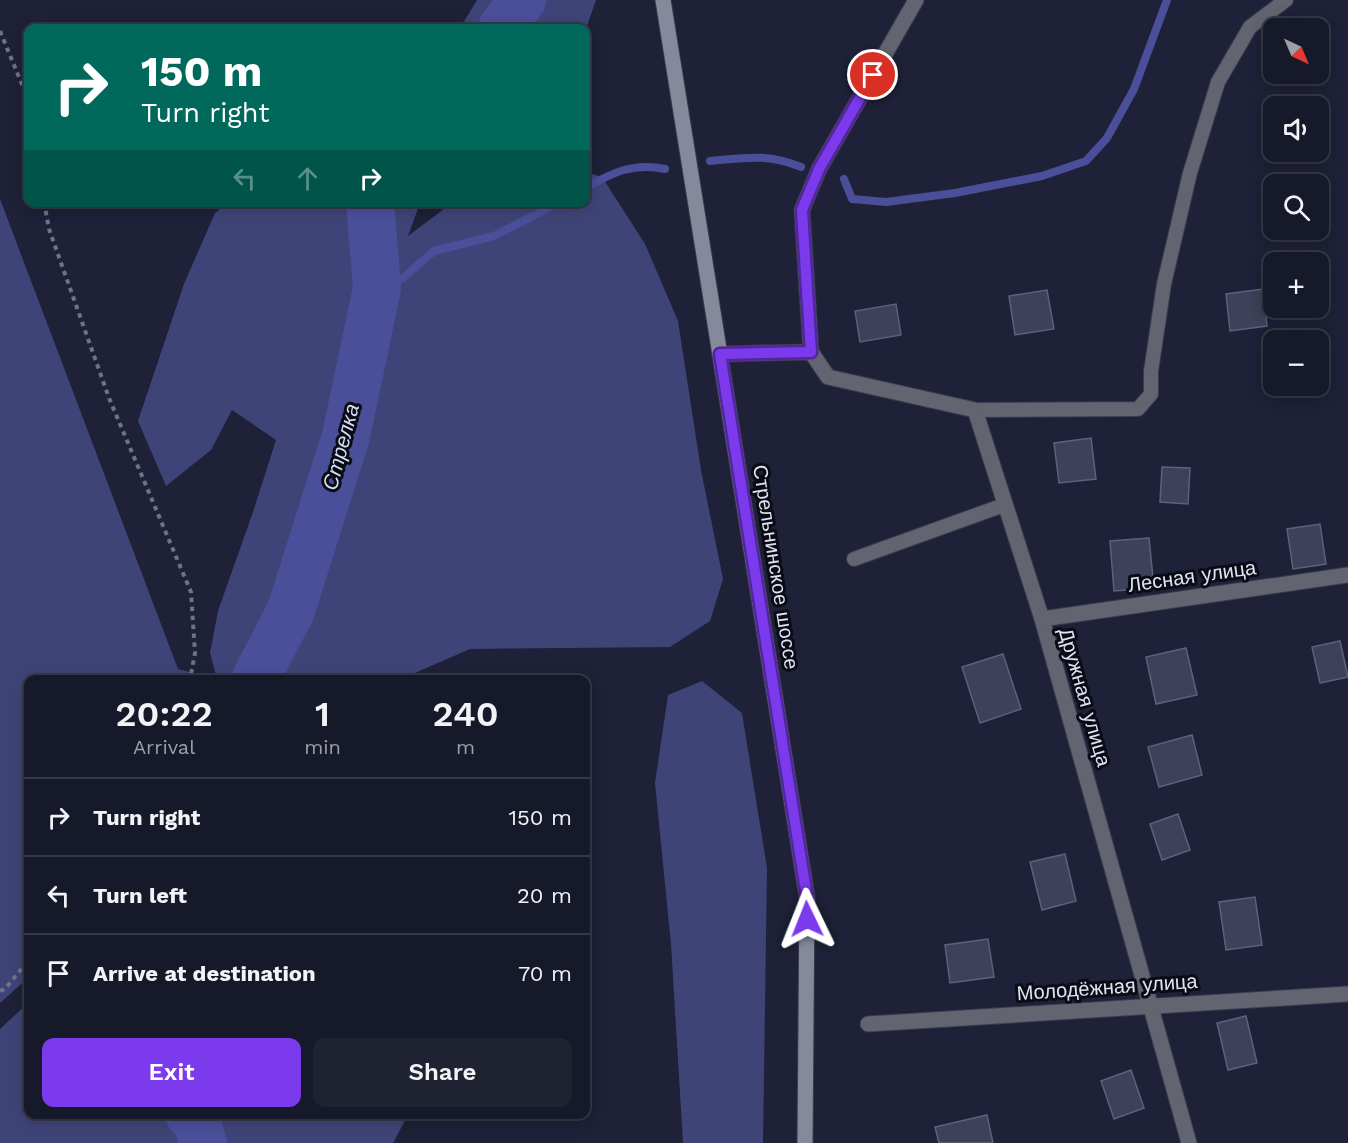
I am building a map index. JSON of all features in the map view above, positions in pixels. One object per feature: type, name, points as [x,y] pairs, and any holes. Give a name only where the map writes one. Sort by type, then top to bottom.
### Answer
[{"type":"main road","name":"Стрельнинское шоссе","points":[[663,0],[807,897],[805,1143]]},
{"type":"street","points":[[916,0],[819,169],[802,210],[811,352],[828,377],[975,410]]},
{"type":"street","points":[[720,354],[811,352]]},
{"type":"street","name":"Дружная улица","points":[[975,410],[1042,619],[1189,1143]]},
{"type":"street","name":"Лесная улица","points":[[1042,619],[1348,575]]},
{"type":"street","name":"Молодёжная улица","points":[[868,1023],[1348,994]]},
{"type":"lane","points":[[975,410],[1138,409],[1151,394],[1151,371],[1164,284],[1190,173],[1218,82],[1250,27],[1286,0]]},
{"type":"lane","points":[[854,560],[1004,505]]},
{"type":"path","points":[[0,31],[24,89]]},
{"type":"path","points":[[45,207],[49,229],[109,398],[191,592],[195,653],[191,675]]},
{"type":"path","points":[[0,991],[5,989],[24,966]]},
{"type":"shaded area","points":[[477,0],[596,0],[588,24],[462,24]]},
{"type":"shaded area","points":[[590,173],[602,177],[645,244],[678,321],[701,470],[723,579],[710,621],[670,647],[470,649],[410,675],[216,675],[210,653],[218,611],[276,440],[232,410],[211,450],[166,486],[138,421],[184,284],[215,213],[223,207],[419,207],[408,236],[447,207],[590,207]]},
{"type":"shaded area","points":[[0,199],[178,669],[201,675],[24,675],[24,982],[0,1003]]},
{"type":"shaded area","points":[[702,681],[742,713],[767,868],[763,1143],[683,1143],[671,944],[655,783],[668,695]]},
{"type":"shaded area","points":[[24,1007],[24,1119],[406,1119],[393,1143],[0,1143],[0,1029]]},
{"type":"building","points":[[1263,289],[1263,318],[1266,318],[1267,326],[1230,331],[1226,294]]},
{"type":"building","points":[[1047,290],[1054,329],[1015,335],[1009,296]]},
{"type":"building","points":[[896,304],[901,335],[860,342],[855,311]]},
{"type":"building","points":[[1091,438],[1096,479],[1059,483],[1054,443]]},
{"type":"building","points":[[1162,467],[1190,468],[1188,504],[1160,502]]},
{"type":"building","points":[[1320,524],[1326,564],[1293,569],[1287,529]]},
{"type":"building","points":[[1149,538],[1154,588],[1114,591],[1110,541]]},
{"type":"building","points":[[1340,641],[1348,677],[1320,683],[1312,647]]},
{"type":"building","points":[[1186,648],[1197,695],[1156,704],[1146,657]]},
{"type":"building","points":[[1003,654],[1021,709],[980,723],[962,667]]},
{"type":"building","points":[[1192,735],[1202,775],[1159,787],[1148,747]]},
{"type":"building","points":[[1178,814],[1190,850],[1162,860],[1150,824]]},
{"type":"building","points":[[1065,854],[1076,901],[1042,910],[1030,862]]},
{"type":"building","points":[[1255,897],[1262,945],[1226,950],[1219,902]]},
{"type":"building","points":[[988,939],[994,977],[950,983],[945,945]]},
{"type":"building","points":[[1246,1016],[1257,1063],[1228,1070],[1217,1023]]},
{"type":"building","points":[[1131,1070],[1144,1108],[1114,1119],[1101,1081]]},
{"type":"building","points":[[987,1115],[993,1143],[939,1143],[935,1127]]},
{"type":"waterway","name":"Стрелка","points":[[505,24],[522,0]]},
{"type":"waterway","points":[[844,179],[852,199],[886,202],[955,193],[1042,176],[1086,161],[1107,138],[1134,89],[1167,0]]},
{"type":"waterway","points":[[710,161],[766,158],[801,167]]},
{"type":"waterway","points":[[590,185],[623,170],[643,167],[665,169]]},
{"type":"waterway","name":"Стрелка","points":[[258,675],[291,610],[346,436],[377,288],[370,207]]},
{"type":"waterway","points":[[377,288],[403,278],[434,251],[494,236],[550,207]]},
{"type":"waterway","name":"Стрелка","points":[[194,1119],[203,1143]]},
{"type":"route","points":[[807,919],[807,897],[720,354],[811,352],[802,210],[819,169],[873,75]]}]
